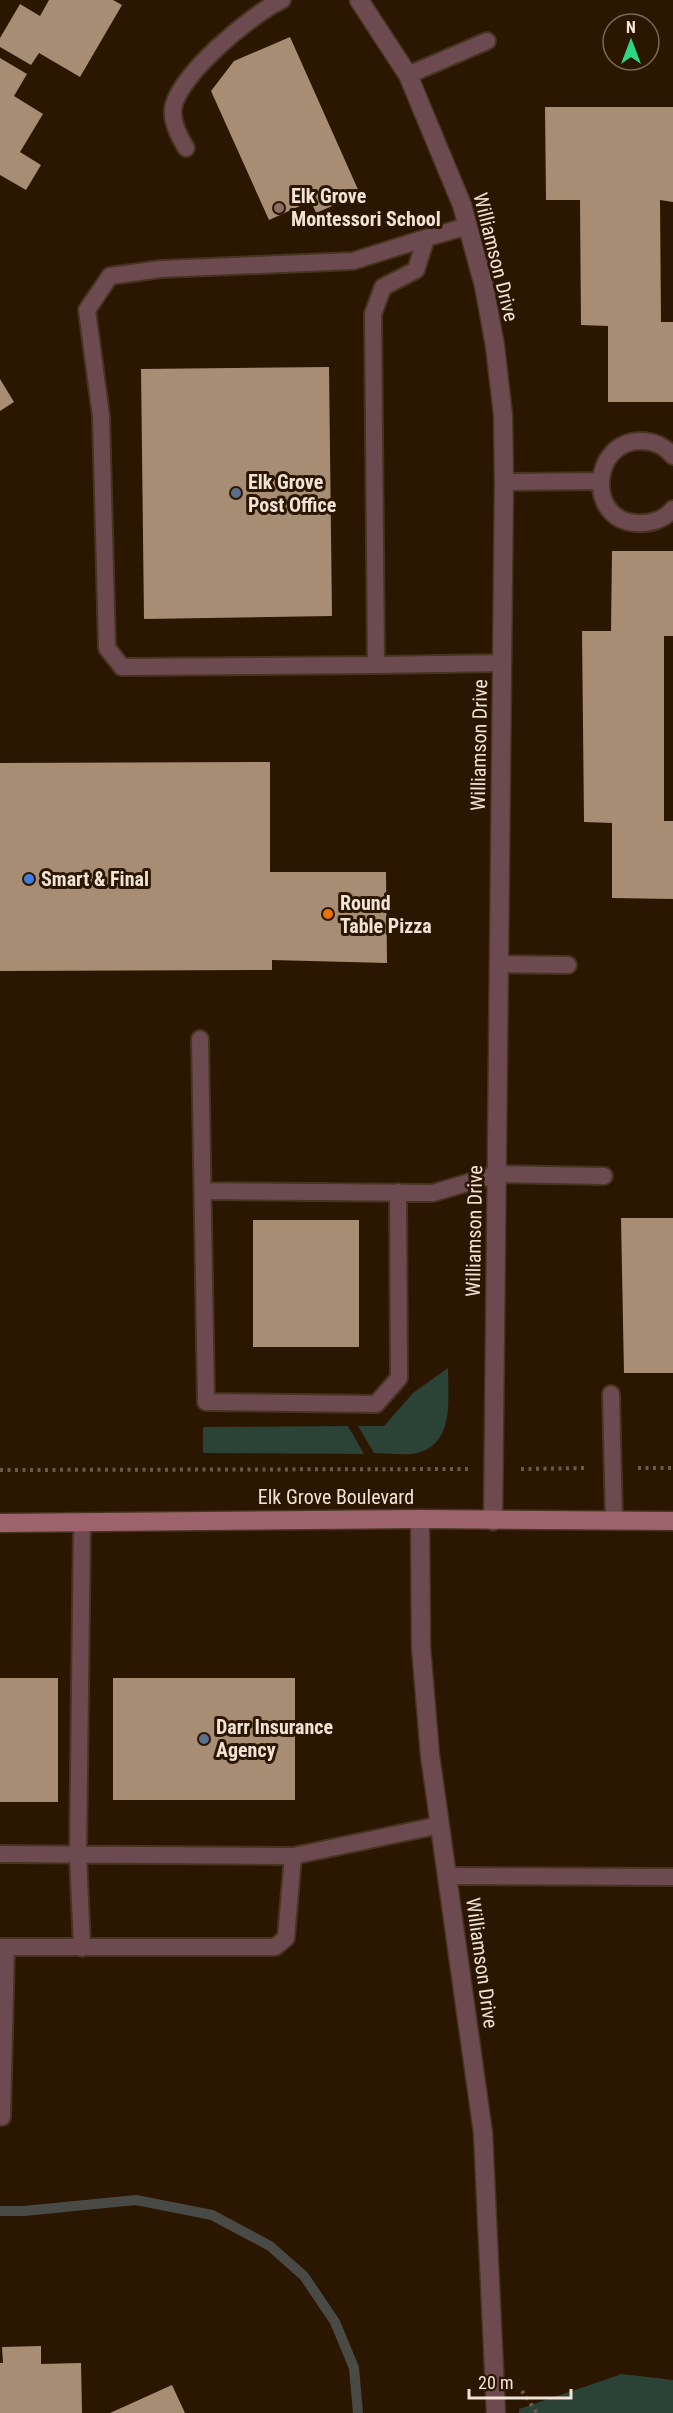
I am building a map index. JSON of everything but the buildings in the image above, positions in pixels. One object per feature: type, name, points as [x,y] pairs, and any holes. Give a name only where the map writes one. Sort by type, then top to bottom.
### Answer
[{"type":"main road","name":"Elk Grove Boulevard","points":[[0,1523],[420,1519],[673,1521]]},
{"type":"street","name":"Williamson Drive","points":[[359,0],[408,75],[462,205],[484,286],[495,346],[503,416],[493,1521]]},
{"type":"street","name":"Williamson Drive","points":[[420,1519],[421,1647],[430,1755],[483,2133],[496,2413]]},
{"type":"lane","points":[[186,148],[177,133],[173,110],[178,94],[200,64],[224,41],[282,0]]},
{"type":"lane","points":[[408,75],[488,41]]},
{"type":"lane","points":[[468,226],[353,261],[161,269],[110,276],[87,310],[101,416],[106,648],[122,667],[502,663]]},
{"type":"lane","points":[[376,664],[373,314],[383,287],[416,270],[426,238]]},
{"type":"lane","points":[[673,456],[660,445],[648,441],[634,441],[621,446],[606,461],[600,481],[601,495],[608,508],[619,518],[632,523],[659,520],[673,508]]},
{"type":"lane","points":[[504,482],[600,481]]},
{"type":"lane","points":[[499,964],[568,965]]},
{"type":"lane","points":[[200,1039],[206,1402],[376,1404],[399,1378],[398,1192]]},
{"type":"lane","points":[[203,1191],[432,1193],[497,1174],[604,1176]]},
{"type":"lane","points":[[611,1394],[614,1521]]},
{"type":"lane","points":[[82,1522],[78,1855],[82,1948]]},
{"type":"lane","points":[[0,1854],[293,1856],[440,1825]]},
{"type":"lane","points":[[2,2117],[3,1947],[275,1947],[286,1938],[293,1856]]},
{"type":"lane","points":[[447,1876],[673,1877]]},
{"type":"path","points":[[0,1470],[673,1468]]},
{"type":"path","points":[[522,2390],[537,2413]]},
{"type":"green space","points":[[448,1368],[447,1418],[438,1440],[429,1448],[417,1453],[374,1453],[358,1426],[384,1426],[413,1393]]},
{"type":"green space","points":[[348,1426],[364,1454],[203,1453],[203,1427]]},
{"type":"green space","points":[[622,2374],[673,2380],[673,2413],[519,2413],[519,2409]]},
{"type":"waterway","points":[[0,2211],[24,2211],[136,2200],[212,2215],[270,2246],[304,2276],[335,2322],[354,2368],[358,2413]]},
{"type":"place","name":"Elk Grove Montessori School","points":[[279,208]]},
{"type":"place","name":"Elk Grove Post Office","points":[[236,493]]},
{"type":"place","name":"Smart & Final","points":[[29,879]]},
{"type":"place","name":"Round Table Pizza","points":[[328,914]]},
{"type":"place","name":"Darr Insurance Agency","points":[[204,1739]]}]
